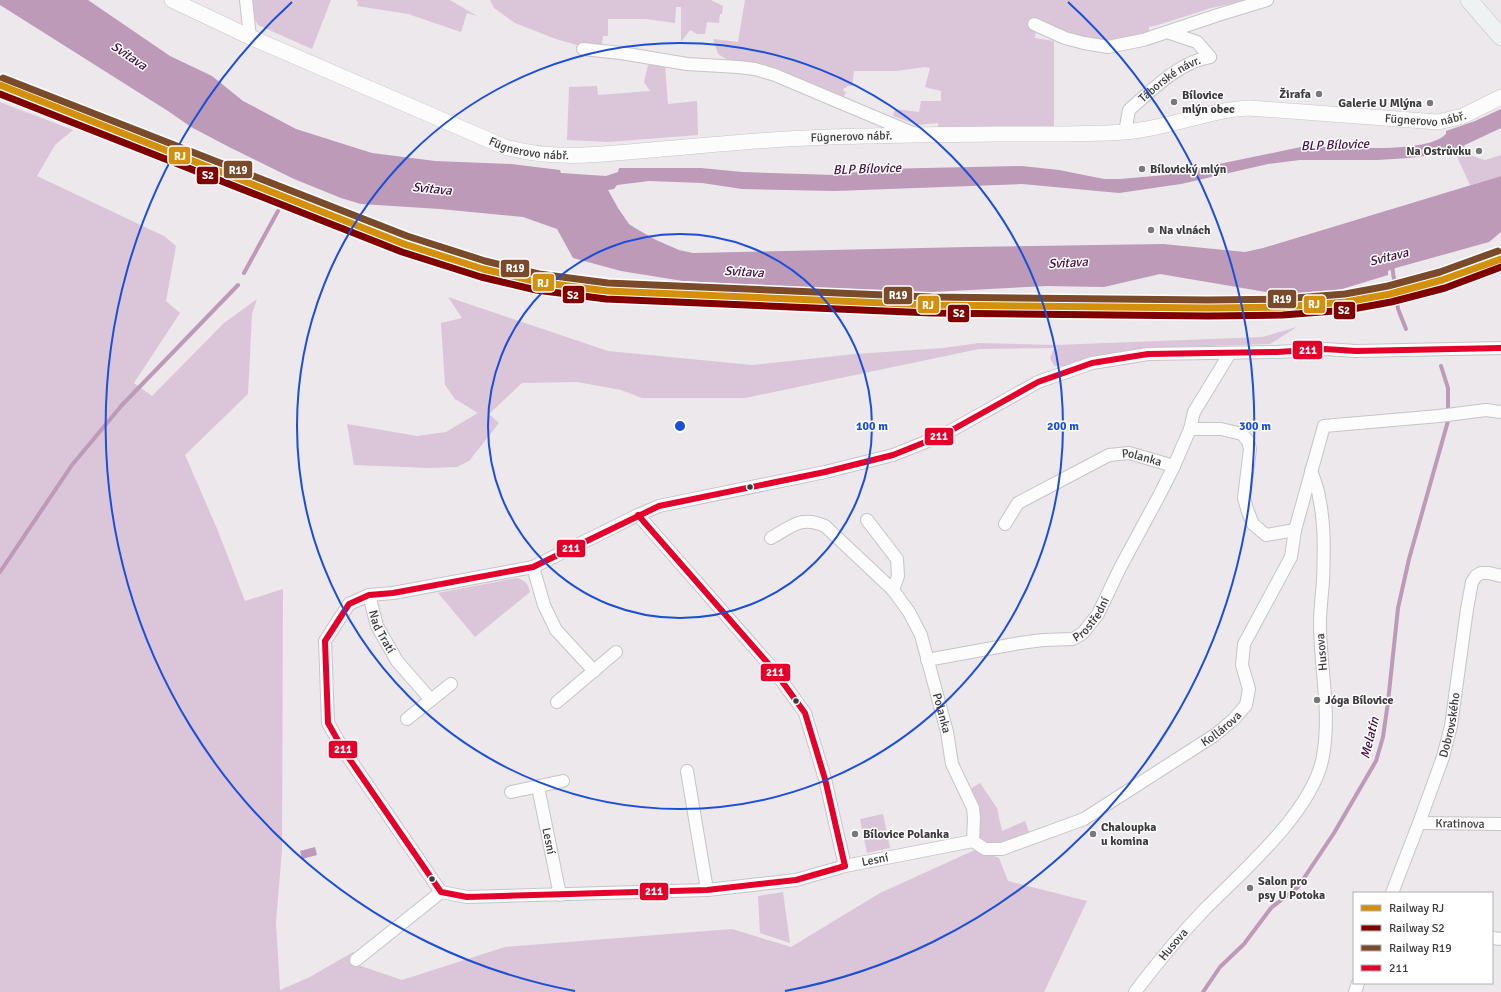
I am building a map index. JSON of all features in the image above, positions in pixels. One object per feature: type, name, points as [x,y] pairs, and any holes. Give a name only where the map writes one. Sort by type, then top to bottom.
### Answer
[{"type":"main road","points":[[1469,0],[1501,36]]},
{"type":"street","name":"Fügnerovo nábř.","points":[[172,0],[250,36],[506,147],[529,153],[564,156],[586,156],[786,139],[916,135],[1125,132],[1152,128],[1226,110],[1249,108],[1438,122],[1463,116],[1501,97]]},
{"type":"street","points":[[246,0],[250,36]]},
{"type":"street","points":[[1034,24],[1065,38],[1084,43],[1108,46],[1143,40],[1267,0]]},
{"type":"street","name":"Táborské návr.","points":[[1125,132],[1129,110],[1162,82],[1183,68],[1202,59],[1210,58],[1197,42],[1167,32]]},
{"type":"street","name":"Fügnerovo nábř.","points":[[583,49],[621,53],[687,64],[738,66],[755,69],[782,78],[916,135]]},
{"type":"street","name":"Nad Tratí","points":[[431,700],[397,661],[377,626],[369,595],[533,567],[659,506],[825,472],[893,455],[944,435],[1038,382],[1092,363],[1148,354],[1277,352],[1325,349],[1356,351],[1501,348]]},
{"type":"street","name":"Polanka","points":[[1005,524],[1018,503],[1109,455],[1129,453],[1174,466],[1190,429],[1194,412],[1230,352]]},
{"type":"street","points":[[1311,471],[1324,426],[1448,415],[1486,410],[1501,412]]},
{"type":"street","points":[[1190,429],[1221,429],[1242,434],[1248,441],[1250,449],[1244,498],[1253,524],[1266,535],[1295,530]]},
{"type":"street","name":"Prostřední","points":[[927,660],[1020,643],[1043,640],[1073,639],[1083,633],[1098,614],[1120,568],[1174,466]]},
{"type":"street","name":"Kollárova","points":[[973,841],[985,849],[1002,849],[1084,819],[1215,735],[1246,705],[1249,689],[1242,665],[1244,644],[1291,557],[1295,530],[1311,471]]},
{"type":"street","name":"Husova","points":[[1135,992],[1166,952],[1245,870],[1290,820],[1301,806],[1316,777],[1323,757],[1326,732],[1326,708],[1320,622],[1324,547],[1319,496],[1311,471]]},
{"type":"street","points":[[638,515],[773,669],[805,713],[825,779],[845,866]]},
{"type":"street","points":[[866,520],[897,560],[898,576],[894,590]]},
{"type":"street","name":"Polanka","points":[[771,538],[803,521],[818,523],[825,526],[894,590],[909,612],[921,635],[947,732],[952,764],[973,808],[973,841]]},
{"type":"street","points":[[533,567],[544,605],[556,630],[594,671]]},
{"type":"street","name":"Dobrovského","points":[[1392,892],[1420,823],[1443,757],[1451,726],[1472,582],[1476,576],[1481,573],[1501,576]]},
{"type":"street","points":[[356,960],[441,892],[344,751],[328,723],[325,641],[349,604],[369,595]]},
{"type":"street","points":[[557,702],[616,652]]},
{"type":"street","points":[[407,719],[451,684]]},
{"type":"street","points":[[687,771],[707,890]]},
{"type":"street","points":[[511,792],[563,781]]},
{"type":"street","name":"Lesní","points":[[538,787],[560,895]]},
{"type":"street","name":"Kratinova","points":[[1420,823],[1501,824]]},
{"type":"street","name":"Lesní","points":[[441,892],[467,898],[707,890],[796,880],[845,866],[973,841]]},
{"type":"shaded area","points":[[249,0],[331,0],[312,49],[258,25],[254,18]]},
{"type":"shaded area","points":[[356,0],[450,0],[477,16],[467,13],[461,32],[408,14],[357,6],[358,2]]},
{"type":"shaded area","points":[[490,0],[711,0],[723,6],[719,23],[707,22],[705,34],[697,34],[690,30],[681,42],[681,7],[676,7],[675,23],[646,19],[608,19],[608,36],[603,36],[602,45],[577,45],[556,39],[515,23],[494,8]]},
{"type":"shaded area","points":[[745,0],[1249,0],[1211,8],[1149,27],[1149,34],[1109,42],[1084,38],[1031,20],[1029,28],[1036,31],[1035,38],[1054,41],[1054,128],[938,128],[938,123],[918,125],[893,116],[895,109],[919,112],[921,101],[941,101],[941,91],[925,87],[930,68],[925,67],[896,71],[854,71],[852,86],[847,86],[844,88],[843,91],[846,92],[843,99],[767,67],[728,60],[718,54],[713,39],[738,42]]},
{"type":"shaded area","points":[[648,65],[665,66],[668,104],[697,101],[698,135],[608,142],[567,140],[569,87],[597,86],[598,95],[650,91],[644,82]]},
{"type":"shaded area","points":[[0,102],[73,130],[55,145],[37,176],[164,236],[176,246],[166,301],[180,313],[134,383],[152,396],[224,323],[257,299],[252,314],[248,394],[185,455],[218,531],[245,601],[283,589],[282,850],[276,922],[280,990],[310,977],[353,952],[358,965],[402,980],[505,947],[732,929],[791,947],[880,893],[977,849],[999,858],[1008,881],[1087,901],[1044,992],[0,992]]},
{"type":"shaded area","points":[[1464,145],[1469,155],[1485,160],[1501,155],[1501,176],[1470,185],[1454,150]]},
{"type":"shaded area","points":[[448,297],[608,351],[752,365],[855,354],[943,348],[979,343],[1055,345],[1262,337],[1297,327],[1270,344],[1175,347],[1120,352],[1065,366],[1054,366],[1050,358],[1054,348],[979,349],[745,398],[642,398],[621,390],[577,382],[522,383],[489,414],[499,423],[469,461],[457,467],[429,468],[354,465],[347,424],[417,436],[446,432],[478,413],[455,399],[445,385],[441,323],[462,318]]},
{"type":"shaded area","points":[[517,578],[526,583],[530,592],[475,637],[438,593]]},
{"type":"shaded area","points":[[980,783],[997,808],[1002,831],[1025,821],[1030,835],[999,844],[982,843],[979,836],[970,789]]},
{"type":"shaded area","points":[[883,814],[890,848],[867,853],[860,819]]},
{"type":"shaded area","points":[[783,892],[790,943],[760,933],[758,896]]},
{"type":"water","name":"Svitava","points":[[0,0],[88,0],[170,56],[212,76],[243,101],[296,129],[372,153],[435,161],[511,164],[560,170],[561,173],[606,176],[618,172],[619,168],[701,168],[742,172],[835,175],[879,169],[1022,166],[1059,170],[1104,179],[1120,179],[1166,175],[1301,147],[1377,148],[1419,145],[1435,141],[1446,134],[1446,131],[1475,121],[1501,109],[1501,128],[1448,153],[1378,160],[1300,160],[1268,164],[1181,184],[1119,193],[1022,184],[835,191],[742,189],[702,183],[649,181],[617,185],[614,189],[608,190],[629,224],[656,240],[679,250],[693,253],[1163,244],[1245,252],[1263,248],[1501,176],[1501,232],[1489,242],[1392,269],[1388,271],[1388,275],[1339,290],[1314,294],[1278,294],[1160,274],[1104,287],[1047,286],[932,292],[878,292],[683,281],[621,271],[573,258],[557,229],[523,217],[440,209],[361,204],[341,198],[294,179],[191,127],[0,5]]},
{"type":"water","points":[[315,847],[317,855],[302,859],[300,851]]},
{"type":"waterway","points":[[244,273],[278,211]]},
{"type":"waterway","name":"Melatín","points":[[1392,265],[1398,309],[1406,329]]},
{"type":"waterway","points":[[0,572],[72,465],[122,405],[238,285]]},
{"type":"waterway","name":"Melatín","points":[[1203,992],[1220,967],[1244,944],[1271,908],[1298,887],[1334,833],[1376,761],[1383,737],[1398,608],[1409,559],[1448,421],[1448,388],[1441,366]]},
{"type":"rail line","name":"R19","points":[[3,78],[407,236],[485,261],[539,274],[608,283],[931,297],[1208,300],[1283,299],[1345,294],[1388,286],[1440,272],[1498,251]]},
{"type":"rail line","name":"RJ","points":[[0,85],[404,244],[483,269],[538,282],[607,291],[931,305],[1208,308],[1283,307],[1346,302],[1390,294],[1442,280],[1501,259]]},
{"type":"rail line","name":"S2","points":[[0,94],[402,252],[481,277],[536,290],[606,299],[931,313],[1208,316],[1283,315],[1347,310],[1391,302],[1445,288],[1501,267]]},
{"type":"transit line","name":"211","points":[[845,866],[796,880],[707,890],[467,897],[441,892],[344,751],[328,723],[325,641],[349,604],[369,595],[393,593],[533,567],[659,506],[825,472],[893,455],[943,435],[1038,382],[1092,363],[1148,354],[1277,352],[1325,349],[1356,351],[1501,348]]},
{"type":"transit line","name":"211","points":[[638,515],[773,669],[805,713],[825,779],[845,866]]},
{"type":"place","name":"Žirafa","points":[[1319,94]]},
{"type":"place","name":"Bílovice mlýn obec","points":[[1174,102]]},
{"type":"place","name":"Galerie U Mlýna","points":[[1430,103]]},
{"type":"place","name":"Na Ostrůvku","points":[[1479,151]]},
{"type":"place","name":"Bílovický mlýn","points":[[1142,169]]},
{"type":"place","name":"Na vlnách","points":[[1151,230]]},
{"type":"place","name":"Jóga Bílovice","points":[[1317,700]]},
{"type":"place","name":"Bílovice Polanka","points":[[855,834]]},
{"type":"place","name":"Chaloupka u komina","points":[[1093,834]]},
{"type":"place","name":"Salon pro psy U Potoka","points":[[1250,888]]},
{"type":"water label","name":"BLP Bílovice","points":[[1335,145]]},
{"type":"water label","name":"BLP Bílovice","points":[[867,169]]}]
